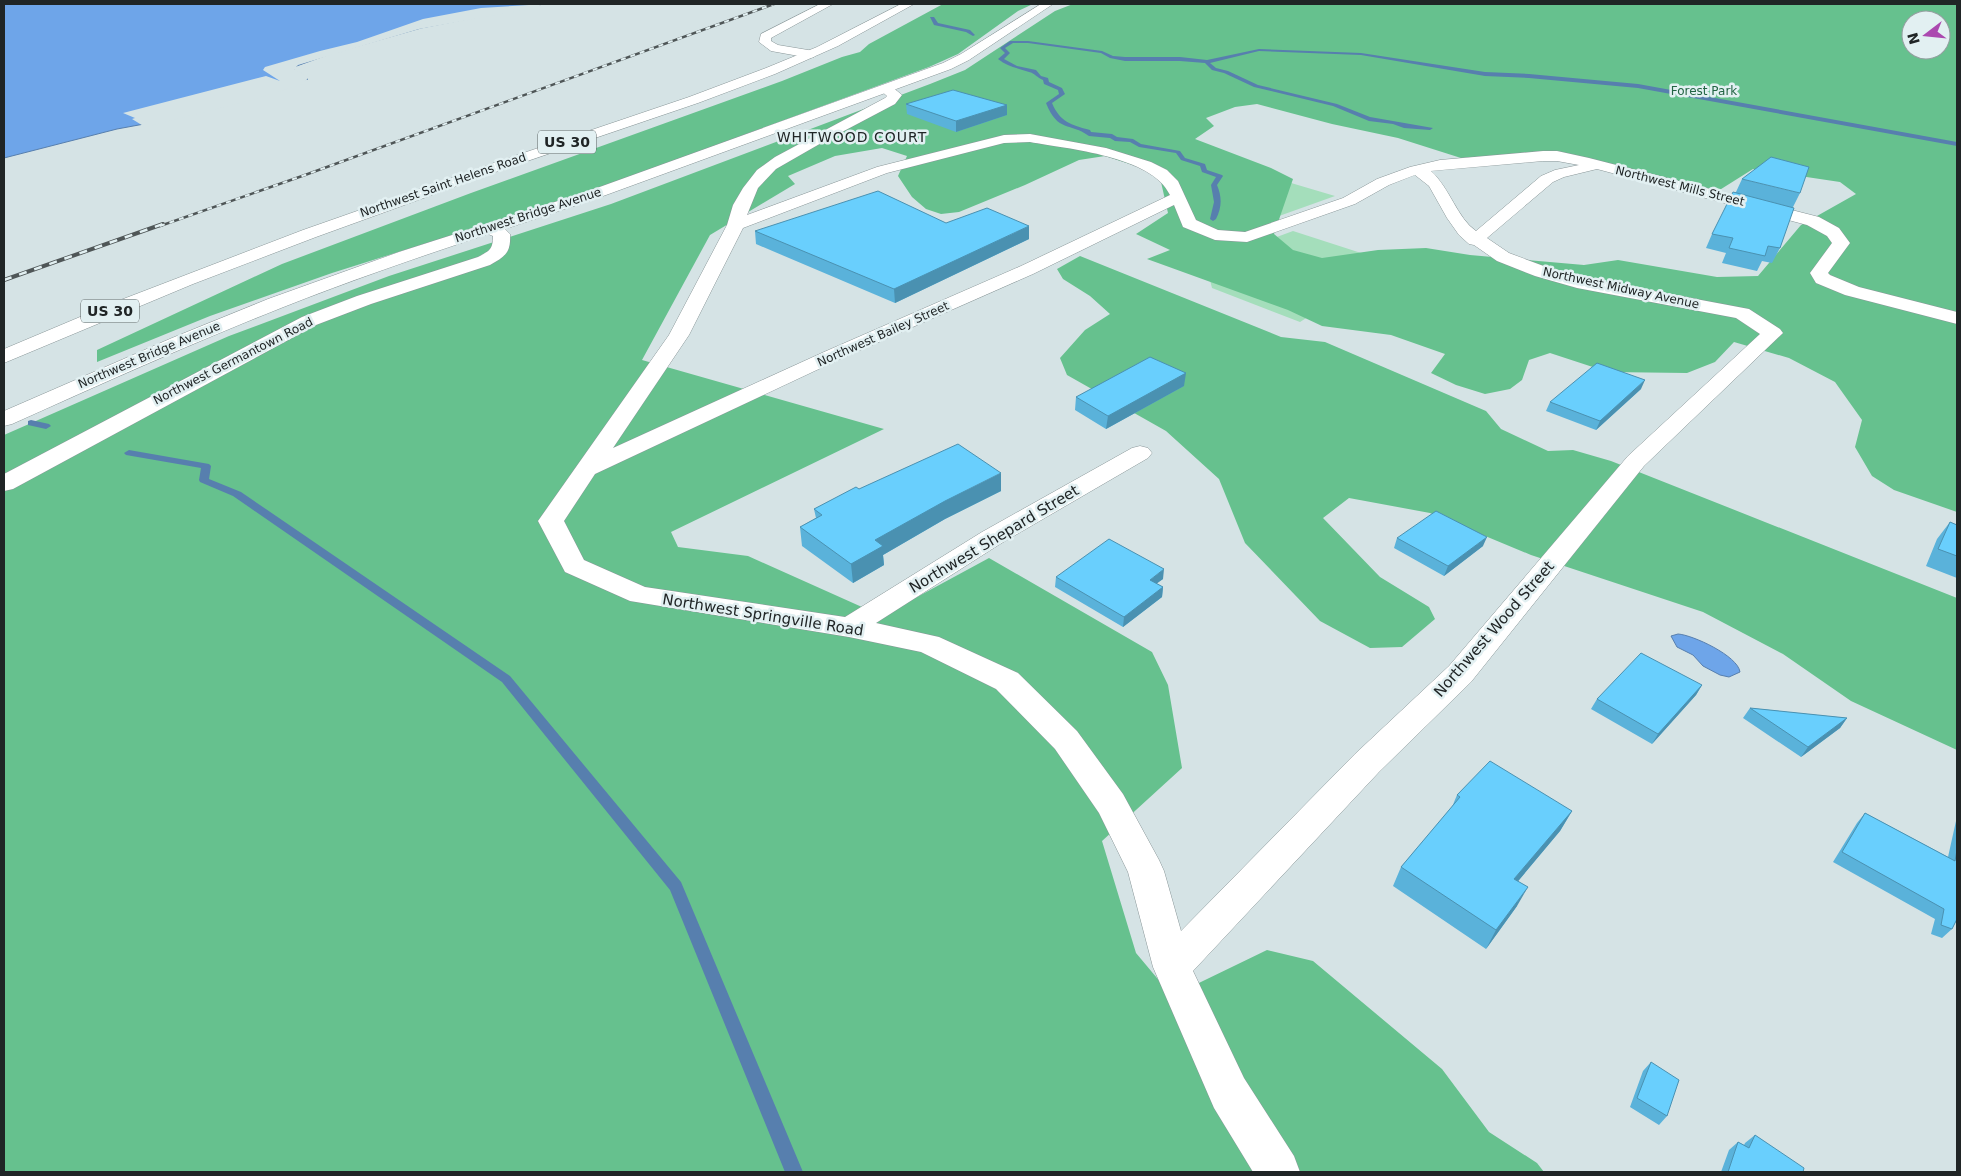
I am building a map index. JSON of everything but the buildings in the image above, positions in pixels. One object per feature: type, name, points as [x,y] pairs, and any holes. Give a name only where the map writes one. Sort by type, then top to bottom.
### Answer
[{"type":"main road","points":[[810,54],[775,48],[764,42],[765,36],[828,4]]},
{"type":"main road","name":"Northwest Saint Helens Road","points":[[4,356],[73,325],[322,228],[696,98],[810,54],[909,4]]},
{"type":"main road","name":"Northwest Bridge Avenue","points":[[4,419],[136,360],[275,302],[405,256],[588,196],[886,89],[965,57],[1048,4]]},
{"type":"main road","name":"Northwest Springville Road","points":[[886,89],[895,94],[890,101],[830,132],[760,174],[740,205],[736,225],[679,335],[551,521],[574,566],[640,595],[849,627],[929,644],[1007,681],[1066,740],[1111,804],[1146,871],[1172,967],[1229,1093],[1278,1172]]},
{"type":"main road","name":"Northwest Mills Street","points":[[736,225],[882,170],[1004,139],[1019,137],[1118,155],[1153,168],[1172,183],[1189,223],[1215,235],[1247,237],[1349,201],[1383,182],[1415,170],[1440,165],[1557,156],[1783,212],[1818,223],[1833,232],[1842,243],[1819,273],[1823,279],[1852,291],[1957,318]]},
{"type":"main road","points":[[1475,240],[1553,175],[1602,166]]},
{"type":"main road","name":"Northwest Midway Avenue","points":[[1415,170],[1425,174],[1436,184],[1455,218],[1475,240],[1503,257],[1542,272],[1577,282],[1742,313],[1773,333]]},
{"type":"main road","name":"Northwest Bailey Street","points":[[587,469],[831,356],[1019,274],[1178,197]]},
{"type":"main road","name":"Northwest Germantown Road","points":[[4,484],[309,321],[364,300],[484,261],[497,254],[502,246],[501,234],[489,228]]},
{"type":"main road","name":"Northwest Wood Street","points":[[1172,967],[1367,763],[1460,674],[1636,461],[1773,333]]},
{"type":"main road","name":"Northwest Shepard Street","points":[[849,627],[991,538],[1140,453]]},
{"type":"green space","points":[[943,4],[1033,4],[1018,11],[958,54],[929,67],[585,193],[332,273],[210,316],[97,362],[97,350],[282,264],[471,193],[860,52],[869,44]]},
{"type":"green space","name":"Forest Park","points":[[1073,4],[1957,4],[1957,512],[1894,490],[1872,476],[1855,447],[1862,420],[1835,382],[1789,358],[1734,342],[1715,362],[1687,373],[1608,372],[1550,353],[1529,360],[1522,380],[1510,389],[1485,394],[1456,385],[1431,373],[1445,354],[1391,335],[1322,326],[1288,310],[1147,259],[1170,250],[1136,234],[1168,213],[1161,182],[1145,169],[1105,156],[1079,160],[959,212],[941,214],[926,209],[912,197],[898,176],[907,156],[882,148],[835,156],[788,176],[795,184],[710,235],[642,360],[884,429],[671,532],[678,547],[748,556],[882,616],[989,558],[1152,652],[1168,685],[1182,768],[1102,841],[1136,953],[1172,996],[1267,950],[1313,961],[1442,1069],[1489,1132],[1537,1163],[1544,1172],[4,1172],[4,435],[229,336],[389,276],[611,204],[965,70],[1055,11]],"holes":[[[1257,104],[1332,124],[1398,138],[1461,158],[1538,153],[1718,191],[1753,169],[1840,182],[1856,194],[1801,225],[1758,276],[1717,277],[1618,260],[1584,265],[1470,255],[1426,248],[1378,250],[1322,258],[1293,250],[1274,234],[1293,179],[1271,168],[1195,139],[1214,126],[1206,118],[1235,107]]]},
{"type":"green space","points":[[1261,174],[1335,196],[1243,229]]},
{"type":"green space","points":[[1293,231],[1392,263],[1300,322],[1212,288],[1209,276],[1255,245]]},
{"type":"green space","points":[[1080,256],[1281,337],[1325,342],[1486,411],[1501,429],[1548,451],[1573,450],[1611,461],[1957,598],[1957,750],[1851,701],[1783,654],[1703,612],[1531,555],[1430,513],[1349,498],[1323,518],[1380,577],[1429,607],[1435,619],[1402,647],[1370,648],[1320,621],[1245,543],[1219,479],[1166,431],[1067,375],[1060,358],[1085,330],[1110,314],[1090,296],[1063,279],[1057,269]]},
{"type":"water","points":[[4,4],[544,4],[421,28],[330,54],[291,68],[308,79],[155,122],[117,129],[4,158]]},
{"type":"water","points":[[1678,634],[1694,638],[1714,647],[1732,659],[1740,672],[1729,677],[1720,675],[1703,666],[1693,655],[1677,647],[1671,636]]},
{"type":"pier","points":[[545,4],[530,9],[419,29],[298,65],[294,69],[309,77],[303,84],[248,101],[145,127],[132,119],[135,118],[123,113],[266,76],[280,81],[263,70],[265,67],[357,42],[423,19],[481,8]]},
{"type":"waterway","points":[[932,18],[936,24],[968,31],[973,35]]},
{"type":"waterway","points":[[1207,62],[1180,59],[1125,59],[1112,57],[1102,52],[1028,42],[1012,42],[1002,48],[1008,53],[1001,59],[1015,67],[1034,71],[1039,77],[1046,79],[1046,83],[1060,89],[1062,94],[1049,103],[1055,116],[1063,124],[1088,131],[1089,134],[1112,136],[1115,139],[1131,140],[1139,145],[1178,152],[1183,159],[1203,165],[1204,171],[1220,176],[1214,185],[1218,202],[1213,219]]},
{"type":"waterway","points":[[1207,62],[1259,50],[1361,54],[1485,74],[1638,86],[1957,144]]},
{"type":"waterway","points":[[1207,62],[1214,69],[1226,72],[1256,86],[1335,105],[1369,119],[1394,122],[1404,126],[1430,128]]},
{"type":"waterway","points":[[31,423],[46,426]]},
{"type":"waterway","points":[[129,453],[206,466],[204,480],[237,494],[506,679],[676,886],[794,1172]]},
{"type":"railway","points":[[160,226],[774,4]]},
{"type":"railway","points":[[4,280],[163,224]]},
{"type":"district","name":"WHITWOOD COURT","points":[[852,137]]}]
